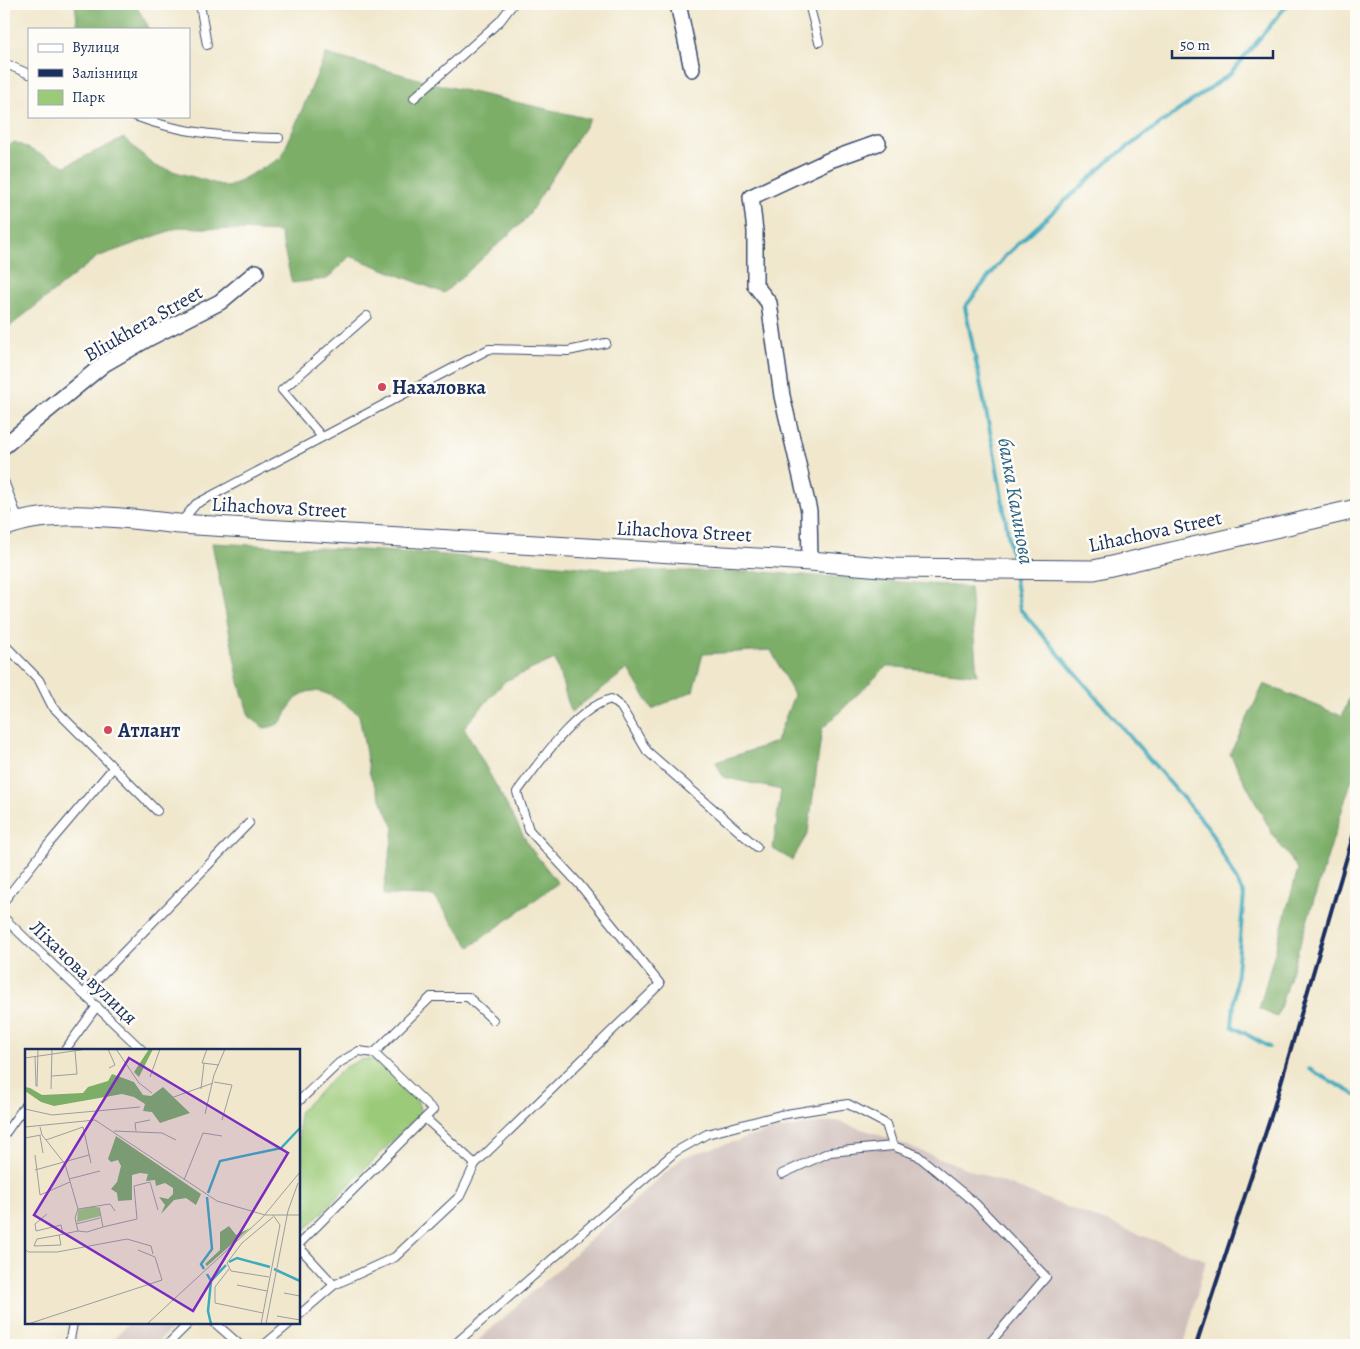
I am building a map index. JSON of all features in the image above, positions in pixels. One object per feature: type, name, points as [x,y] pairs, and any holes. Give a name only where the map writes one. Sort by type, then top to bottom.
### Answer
[{"type":"street","points":[[678,4],[692,69]]},
{"type":"street","points":[[810,561],[809,511],[782,396],[768,303],[755,285],[755,231],[751,197],[830,160],[878,143]]},
{"type":"street","name":"Bliukhera Street","points":[[4,446],[104,364],[149,338],[220,302],[256,272]]},
{"type":"street","name":"Lihachova Street","points":[[12,524],[95,516],[179,524],[810,561],[893,568],[1094,570],[1356,509]]},
{"type":"lane","points":[[200,4],[207,45]]},
{"type":"lane","points":[[414,98],[500,21],[513,4]]},
{"type":"lane","points":[[809,4],[819,42]]},
{"type":"lane","points":[[4,63],[28,74]]},
{"type":"lane","points":[[140,118],[158,125],[222,137],[278,138]]},
{"type":"lane","points":[[322,437],[282,390],[367,316]]},
{"type":"lane","points":[[179,524],[196,504],[490,349],[568,351],[606,344]]},
{"type":"lane","points":[[4,481],[12,524]]},
{"type":"lane","points":[[4,644],[39,680],[52,706],[157,811]]},
{"type":"lane","points":[[300,1314],[334,1285],[395,1258],[460,1196],[475,1164],[660,984],[579,884],[529,830],[517,792],[553,744],[598,702],[611,699],[621,707],[648,751],[757,847]]},
{"type":"lane","points":[[4,901],[47,846],[113,768]]},
{"type":"lane","points":[[83,994],[249,823]]},
{"type":"lane","name":"Ліхачова вулиця","points":[[4,918],[141,1049]]},
{"type":"lane","points":[[374,1053],[431,997],[468,997],[493,1020]]},
{"type":"lane","points":[[66,1049],[97,1006]]},
{"type":"lane","points":[[300,1100],[339,1063],[358,1051],[374,1053],[433,1110],[300,1245]]},
{"type":"lane","points":[[454,1345],[675,1152],[707,1134],[780,1115],[848,1104],[886,1124],[893,1146]]},
{"type":"lane","points":[[4,1135],[25,1105]]},
{"type":"lane","points":[[425,1118],[475,1164]]},
{"type":"lane","points":[[782,1174],[830,1152],[893,1146],[917,1155],[976,1203],[1046,1277],[988,1345]]},
{"type":"lane","points":[[300,1247],[334,1285]]},
{"type":"lane","points":[[69,1345],[73,1324]]},
{"type":"lane","points":[[167,1345],[188,1324]]},
{"type":"lane","points":[[216,1324],[240,1345]]},
{"type":"lane","points":[[264,1345],[289,1324]]},
{"type":"shaded area","points":[[836,1121],[874,1133],[1206,1260],[1184,1345],[473,1345],[683,1157],[773,1130]]},
{"type":"shaded area","points":[[128,1324],[176,1324],[155,1345],[107,1345]]},
{"type":"green space","points":[[75,4],[135,4],[148,26],[147,28],[78,28]]},
{"type":"green space","points":[[326,54],[445,86],[590,119],[525,220],[444,293],[350,256],[327,279],[292,283],[280,232],[180,227],[97,257],[4,331],[4,147],[15,142],[65,166],[124,138],[155,166],[228,187],[281,158]]},
{"type":"green space","points":[[212,543],[423,553],[614,570],[762,572],[970,587],[977,675],[887,666],[822,729],[808,833],[792,860],[773,849],[781,790],[723,777],[716,762],[776,742],[794,695],[771,650],[703,654],[693,691],[652,709],[628,669],[571,712],[555,659],[505,681],[464,727],[529,846],[558,883],[470,947],[434,896],[383,895],[394,828],[370,775],[359,715],[326,693],[317,691],[308,692],[300,696],[292,704],[282,720],[271,727],[264,728],[249,716],[239,682]]},
{"type":"green space","points":[[1356,682],[1356,766],[1277,1017],[1259,1009],[1298,869],[1273,835],[1230,754],[1264,684],[1342,716]]},
{"type":"green space","points":[[361,1059],[376,1060],[417,1100],[421,1112],[308,1227],[300,1231],[300,1111],[344,1068]]},
{"type":"waterway","name":"балка Калинова","points":[[1013,564],[995,456],[965,307],[1005,256],[1111,159],[1231,73],[1288,4]]},
{"type":"waterway","name":"балка Калинова","points":[[1014,574],[1020,609],[1208,827],[1244,895],[1232,1026],[1269,1047]]},
{"type":"waterway","name":"балка Калинова","points":[[1309,1069],[1356,1095]]},
{"type":"railway","points":[[1196,1345],[1273,1110],[1356,826]]},
{"type":"place","name":"Нахаловка","points":[[382,387]]},
{"type":"place","name":"Атлант","points":[[108,730]]}]
